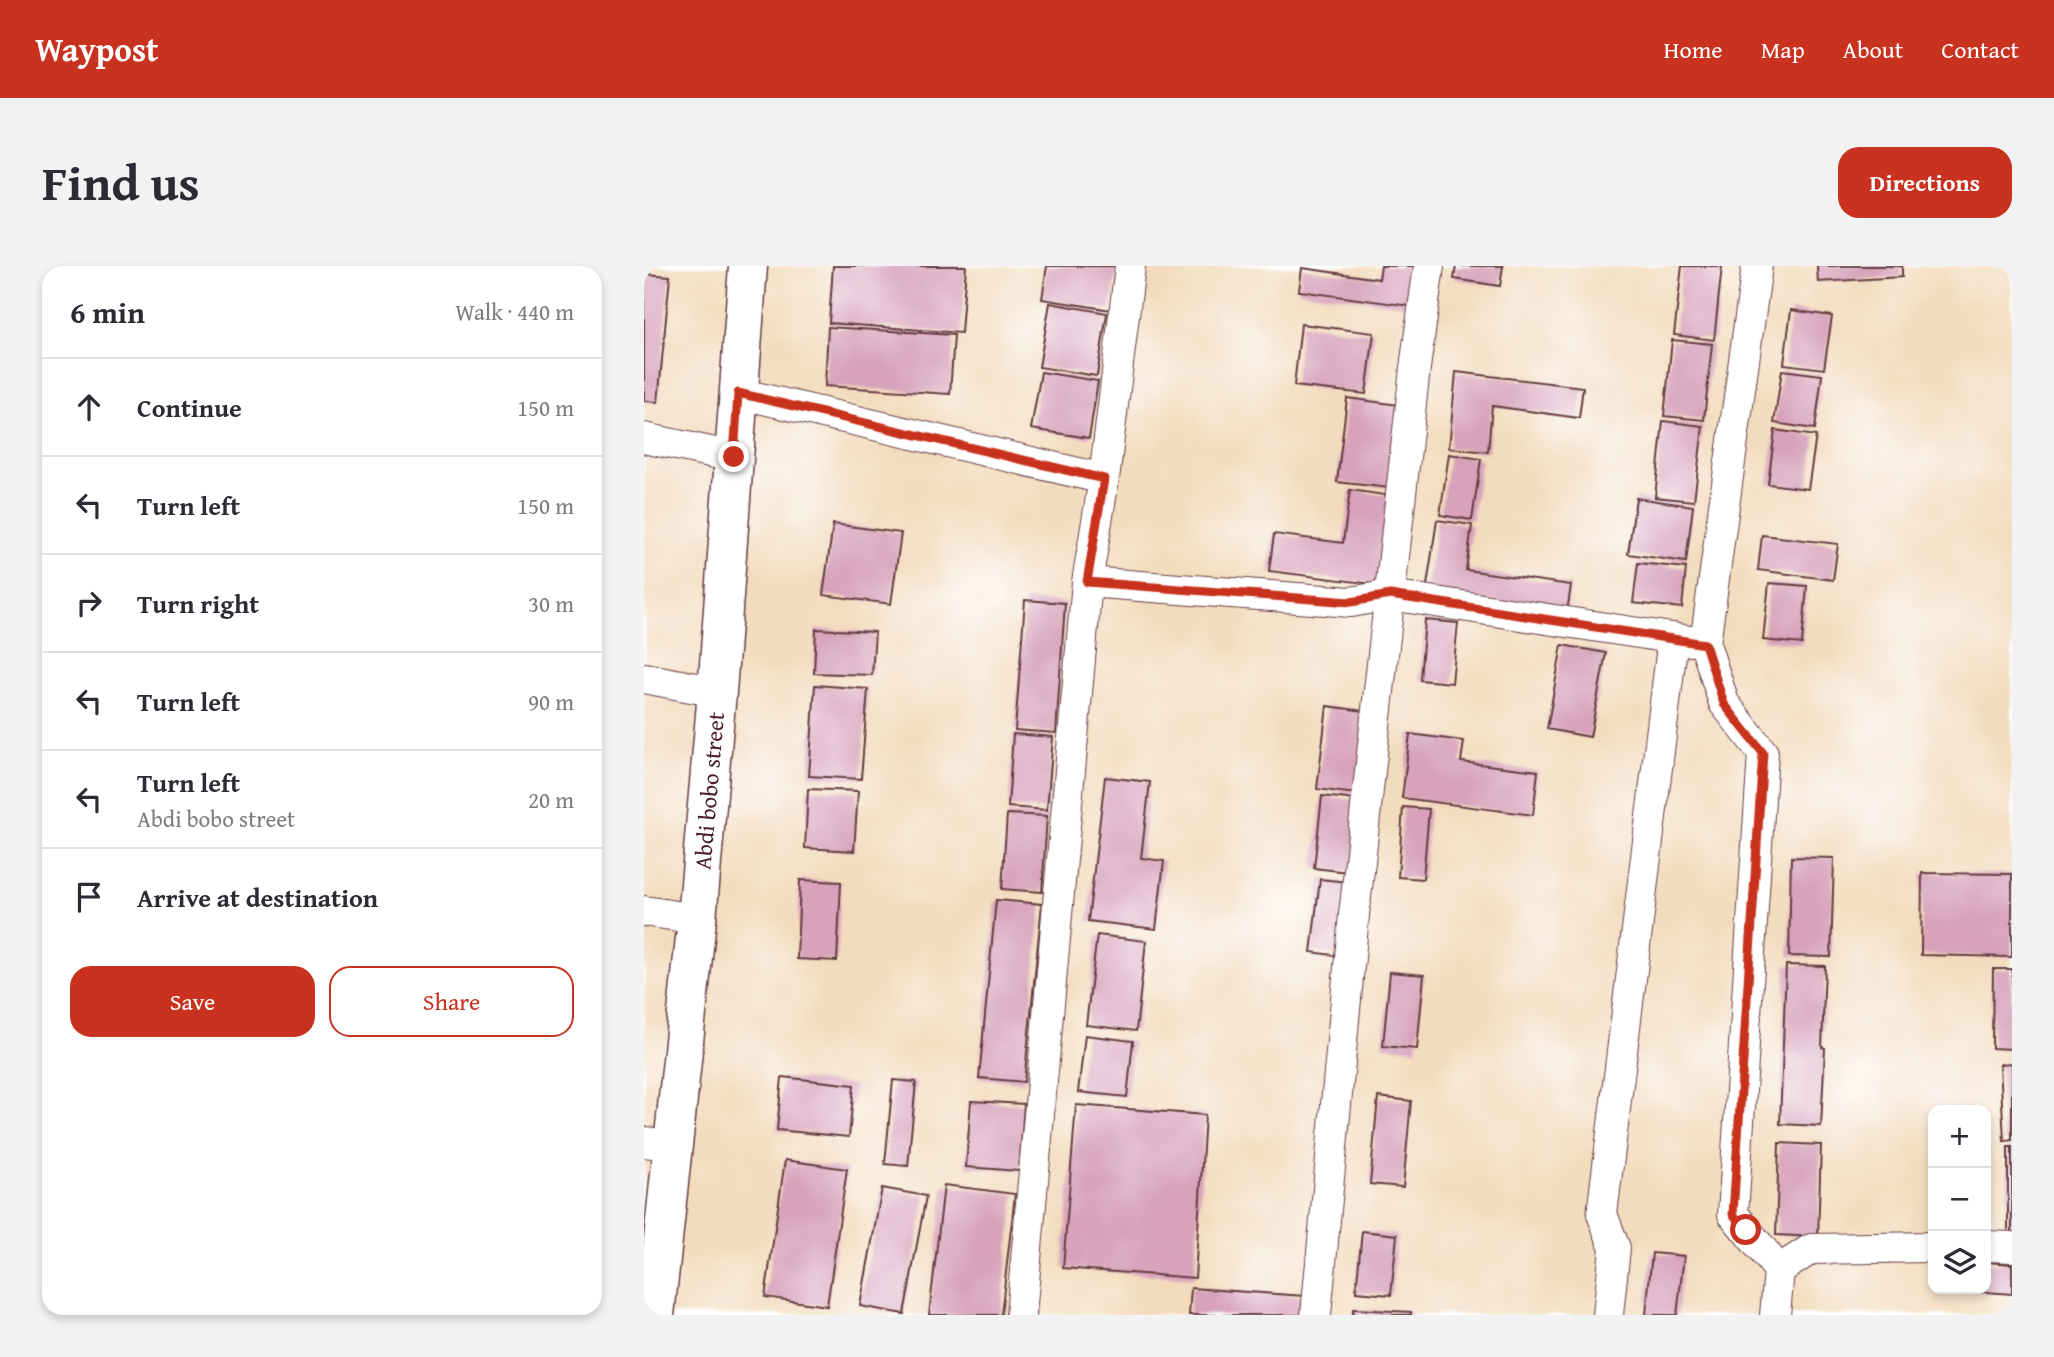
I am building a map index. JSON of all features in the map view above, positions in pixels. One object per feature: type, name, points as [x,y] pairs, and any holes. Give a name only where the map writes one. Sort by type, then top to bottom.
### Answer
[{"type":"main road","name":"Abdi bobo street","points":[[655,1315],[658,1144],[697,919],[717,691],[748,266]]},
{"type":"street","points":[[1021,1315],[1087,582],[1104,479],[1130,266]]},
{"type":"street","points":[[1316,1315],[1354,915],[1415,368],[1429,266]]},
{"type":"street","points":[[1757,266],[1705,644],[1724,704],[1763,753],[1733,1214],[1779,1270],[1775,1315]]},
{"type":"street","points":[[738,393],[1104,479]]},
{"type":"street","points":[[644,438],[734,457]]},
{"type":"street","points":[[1087,582],[1351,602],[1390,595],[1705,644]]},
{"type":"street","points":[[1608,1315],[1615,1248],[1602,1214],[1673,638]]},
{"type":"street","points":[[644,678],[717,691]]},
{"type":"street","points":[[644,911],[697,919]]},
{"type":"street","points":[[1991,1246],[2012,1247]]},
{"type":"street","points":[[1779,1270],[1811,1249],[1928,1247]]},
{"type":"building","points":[[833,266],[966,266],[961,333],[829,323]]},
{"type":"building","points":[[1047,266],[1117,266],[1111,310],[1042,299]]},
{"type":"building","points":[[1381,266],[1423,266],[1417,307],[1299,291],[1302,268],[1379,279]]},
{"type":"building","points":[[1456,266],[1503,266],[1500,286],[1454,279]]},
{"type":"building","points":[[1682,266],[1722,266],[1714,340],[1674,335]]},
{"type":"building","points":[[1817,266],[1902,266],[1902,277],[1818,282]]},
{"type":"building","points":[[644,274],[670,276],[658,402],[644,401]]},
{"type":"building","points":[[1050,303],[1107,313],[1097,376],[1039,367]]},
{"type":"building","points":[[1791,310],[1832,316],[1824,369],[1784,364]]},
{"type":"building","points":[[1301,324],[1374,333],[1366,394],[1294,386]]},
{"type":"building","points":[[828,327],[954,335],[950,394],[825,386]]},
{"type":"building","points":[[1672,340],[1712,344],[1704,420],[1664,416]]},
{"type":"building","points":[[1782,370],[1822,375],[1815,429],[1774,423]]},
{"type":"building","points":[[1041,372],[1098,381],[1089,438],[1031,429]]},
{"type":"building","points":[[1456,372],[1583,387],[1579,418],[1492,406],[1488,452],[1449,448]]},
{"type":"building","points":[[1347,398],[1399,405],[1389,488],[1337,482]]},
{"type":"building","points":[[1663,421],[1703,426],[1694,501],[1655,497]]},
{"type":"building","points":[[1775,430],[1816,436],[1808,489],[1768,484]]},
{"type":"building","points":[[1449,454],[1481,459],[1472,520],[1440,515]]},
{"type":"building","points":[[1350,490],[1392,496],[1380,585],[1269,571],[1274,534],[1343,543]]},
{"type":"building","points":[[1636,498],[1693,506],[1686,562],[1628,554]]},
{"type":"building","points":[[1437,520],[1472,525],[1466,570],[1571,585],[1567,612],[1426,592]]},
{"type":"building","points":[[833,524],[901,533],[891,604],[823,595]]},
{"type":"building","points":[[1762,535],[1838,544],[1833,580],[1758,570]]},
{"type":"building","points":[[1638,563],[1686,568],[1682,608],[1633,603]]},
{"type":"building","points":[[1769,583],[1807,586],[1802,644],[1763,640]]},
{"type":"building","points":[[1025,600],[1065,603],[1056,733],[1015,730]]},
{"type":"building","points":[[1425,620],[1458,623],[1452,683],[1420,680]]},
{"type":"building","points":[[816,629],[875,632],[872,675],[814,673]]},
{"type":"building","points":[[1562,645],[1606,653],[1590,737],[1547,729]]},
{"type":"building","points":[[815,685],[868,689],[861,779],[809,776]]},
{"type":"building","points":[[1327,706],[1372,712],[1363,795],[1317,789]]},
{"type":"building","points":[[1013,734],[1053,737],[1047,810],[1008,807]]},
{"type":"building","points":[[1410,734],[1464,741],[1461,762],[1538,771],[1533,815],[1402,798]]},
{"type":"building","points":[[1105,777],[1150,782],[1141,858],[1164,861],[1156,929],[1088,921]]},
{"type":"building","points":[[808,789],[858,791],[854,851],[805,848]]},
{"type":"building","points":[[1322,796],[1364,801],[1356,873],[1314,868]]},
{"type":"building","points":[[1403,807],[1429,809],[1423,879],[1398,877]]},
{"type":"building","points":[[1007,814],[1047,816],[1042,892],[1002,889]]},
{"type":"building","points":[[1791,857],[1834,858],[1831,957],[1789,956]]},
{"type":"building","points":[[1922,873],[2012,874],[2012,957],[1921,955]]},
{"type":"building","points":[[1320,879],[1356,883],[1347,957],[1311,952]]},
{"type":"building","points":[[800,880],[841,882],[837,961],[797,959]]},
{"type":"building","points":[[996,900],[1042,904],[1024,1082],[979,1078]]},
{"type":"building","points":[[1097,935],[1146,941],[1136,1031],[1086,1025]]},
{"type":"building","points":[[1786,965],[1825,966],[1821,1126],[1780,1124]]},
{"type":"building","points":[[1993,969],[2012,969],[2012,1049],[1992,1048]]},
{"type":"building","points":[[1390,972],[1424,975],[1417,1049],[1383,1046]]},
{"type":"building","points":[[1085,1035],[1133,1041],[1127,1097],[1078,1092]]},
{"type":"building","points":[[2012,1063],[2012,1140],[2004,1141],[2000,1064]]},
{"type":"building","points":[[782,1077],[854,1085],[849,1137],[777,1130]]},
{"type":"building","points":[[893,1080],[916,1082],[908,1166],[885,1164]]},
{"type":"building","points":[[1378,1097],[1411,1101],[1403,1187],[1370,1184]]},
{"type":"building","points":[[971,1101],[1024,1104],[1019,1171],[966,1167]]},
{"type":"building","points":[[1076,1105],[1205,1115],[1195,1278],[1063,1268]]},
{"type":"building","points":[[1779,1143],[1821,1145],[1818,1237],[1776,1235]]},
{"type":"building","points":[[2008,1147],[2012,1147],[2012,1234],[2008,1234]]},
{"type":"building","points":[[785,1160],[847,1169],[827,1306],[765,1297]]},
{"type":"building","points":[[944,1185],[1015,1194],[1001,1315],[929,1315]]},
{"type":"building","points":[[882,1188],[926,1196],[904,1314],[860,1306]]},
{"type":"building","points":[[1362,1231],[1397,1235],[1391,1295],[1356,1292]]},
{"type":"building","points":[[1652,1253],[1684,1256],[1677,1315],[1646,1315]]},
{"type":"building","points":[[1991,1262],[2012,1264],[2012,1294],[1991,1292]]},
{"type":"building","points":[[1191,1288],[1319,1297],[1317,1315],[1189,1315]]},
{"type":"building","points":[[1353,1309],[1411,1312],[1411,1315],[1353,1315]]},
{"type":"route","points":[[734,457],[738,393],[1104,479],[1087,582],[1351,602],[1390,595],[1705,644],[1724,704],[1763,753],[1733,1214],[1746,1230]]}]
